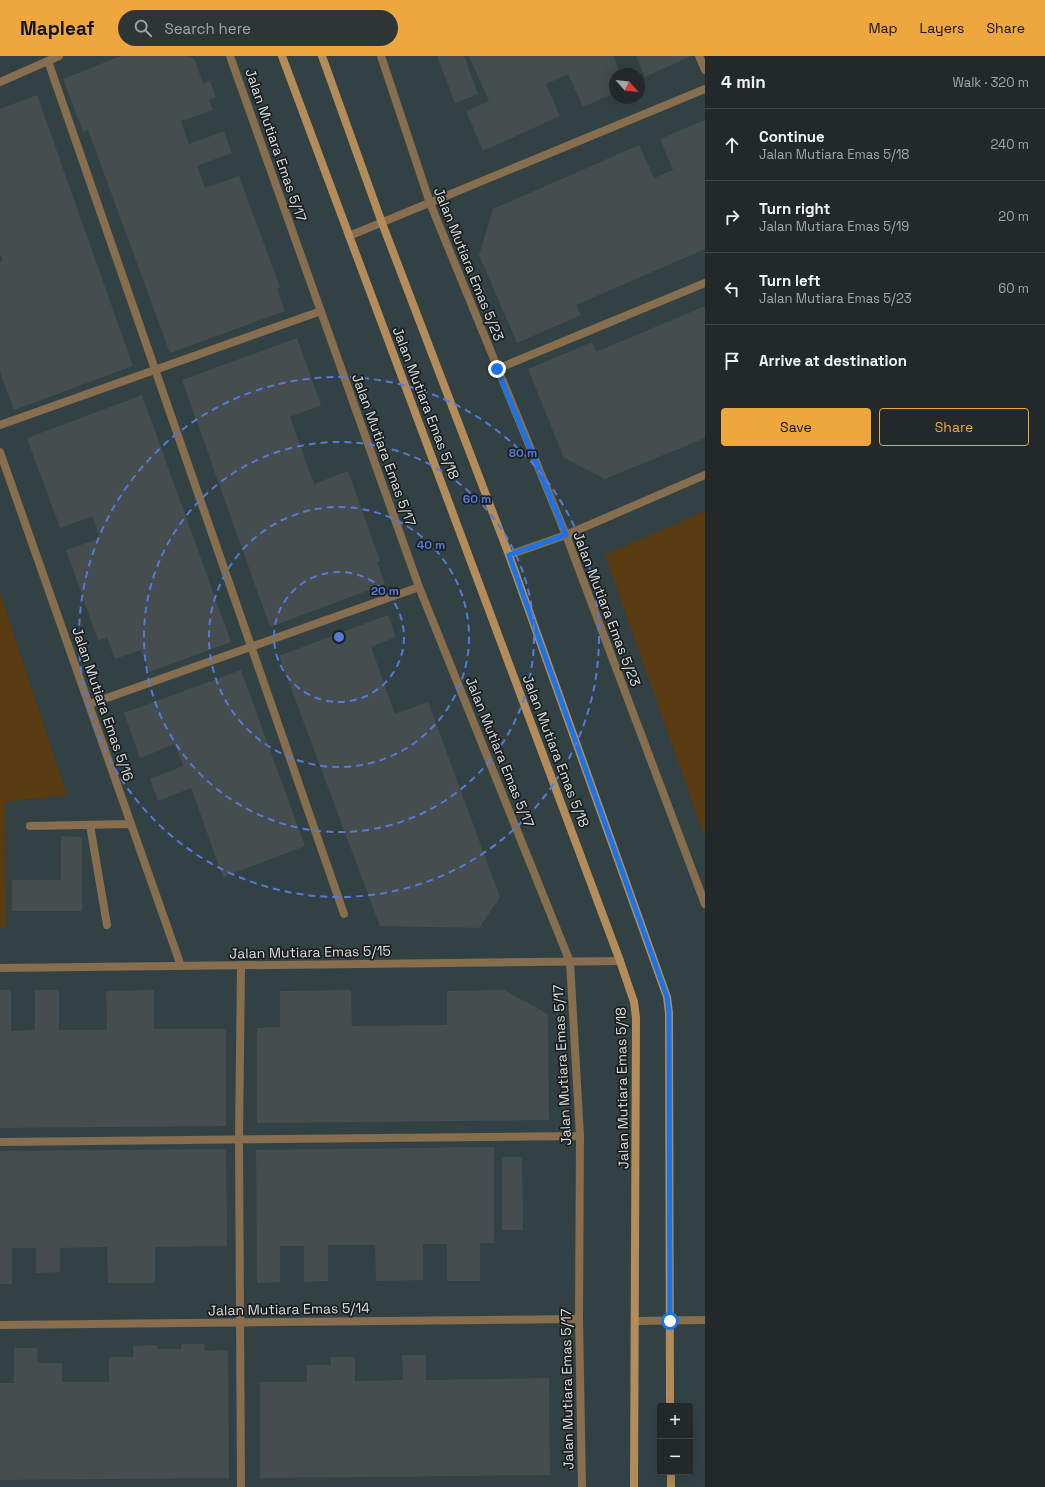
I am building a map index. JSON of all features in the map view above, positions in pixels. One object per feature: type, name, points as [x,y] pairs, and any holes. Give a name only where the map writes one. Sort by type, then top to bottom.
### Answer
[{"type":"street","points":[[0,82],[59,56]]},
{"type":"street","name":"Jalan Mutiara Emas 5/17","points":[[230,56],[419,587],[570,962],[580,1136],[579,1319],[582,1487]]},
{"type":"street","name":"Jalan Mutiara Emas 5/18","points":[[282,56],[634,1002],[636,1018],[636,1321],[634,1487]]},
{"type":"street","name":"Jalan Mutiara Emas 5/18","points":[[322,56],[382,223],[509,555],[667,997],[669,1013],[670,1403]]},
{"type":"street","name":"Jalan Mutiara Emas 5/23","points":[[381,56],[430,203],[566,535],[705,904]]},
{"type":"street","points":[[700,56],[705,70]]},
{"type":"street","points":[[48,61],[344,914]]},
{"type":"street","points":[[349,236],[705,89]]},
{"type":"street","points":[[497,369],[705,283]]},
{"type":"street","points":[[0,425],[321,311]]},
{"type":"street","name":"Jalan Mutiara Emas 5/16","points":[[0,452],[181,966]]},
{"type":"street","points":[[509,555],[566,535],[705,475]]},
{"type":"street","points":[[90,704],[419,587]]},
{"type":"street","points":[[30,826],[131,824]]},
{"type":"street","points":[[90,825],[107,925]]},
{"type":"street","name":"Jalan Mutiara Emas 5/15","points":[[0,968],[620,961]]},
{"type":"street","points":[[241,965],[239,1140],[241,1487]]},
{"type":"street","points":[[0,1142],[580,1136]]},
{"type":"street","name":"Jalan Mutiara Emas 5/14","points":[[0,1325],[579,1319]]},
{"type":"street","points":[[636,1321],[705,1320]]},
{"type":"street","points":[[670,1475],[671,1487]]},
{"type":"shaded area","points":[[0,56],[705,56],[705,1487],[0,1487],[0,927],[6,927],[5,802],[67,795],[0,592]]},
{"type":"shaded area","points":[[705,511],[705,838],[605,555]]},
{"type":"shaded area","points":[[0,592],[67,795],[5,802],[6,927],[0,927]]},
{"type":"building","points":[[121,56],[186,56],[195,60],[203,84],[210,81],[216,97],[209,100],[213,110],[181,121],[189,144],[224,131],[232,153],[197,166],[205,188],[239,176],[280,287],[277,288],[285,311],[170,353],[88,130],[83,132],[63,79]]},
{"type":"building","points":[[437,56],[464,56],[478,94],[455,103]]},
{"type":"building","points":[[469,56],[613,56],[618,68],[609,68],[609,96],[583,107],[568,74],[546,84],[560,116],[483,151],[466,111],[489,101]]},
{"type":"building","points":[[636,56],[691,56],[645,77],[645,68],[641,68]]},
{"type":"building","points":[[37,95],[133,366],[14,410],[0,372],[0,262],[3,261],[0,254],[0,109]]},
{"type":"building","points":[[705,120],[705,249],[576,305],[581,315],[517,343],[479,255],[493,209],[639,145],[654,178],[673,170],[660,139]]},
{"type":"building","points":[[705,306],[705,438],[605,479],[564,458],[528,369],[592,342],[596,352]]},
{"type":"building","points":[[297,338],[321,405],[290,417],[314,484],[348,471],[380,561],[377,562],[385,584],[270,627],[182,380]]},
{"type":"building","points":[[142,395],[231,642],[149,672],[141,650],[115,659],[107,637],[98,640],[66,550],[100,538],[92,516],[60,528],[27,438]]},
{"type":"building","points":[[388,615],[396,637],[371,647],[395,714],[428,702],[500,897],[479,928],[380,926],[279,656]]},
{"type":"building","points":[[241,670],[305,846],[223,877],[191,788],[158,801],[150,779],[183,766],[175,744],[140,758],[124,713]]},
{"type":"building","points":[[61,836],[82,837],[82,911],[12,911],[12,880],[61,880]]},
{"type":"building","points":[[0,990],[11,990],[11,1031],[35,1030],[35,990],[59,990],[59,1030],[107,1030],[106,991],[154,990],[154,1029],[226,1029],[226,1126],[0,1128]]},
{"type":"building","points":[[351,990],[352,1026],[447,1025],[447,991],[504,990],[548,1014],[549,1120],[257,1123],[257,1028],[280,1027],[280,991]]},
{"type":"building","points":[[494,1147],[494,1243],[480,1243],[480,1281],[447,1281],[447,1244],[423,1244],[423,1280],[376,1281],[375,1245],[328,1245],[328,1281],[304,1282],[304,1246],[280,1246],[280,1282],[257,1283],[256,1150]]},
{"type":"building","points":[[226,1149],[227,1246],[155,1247],[155,1283],[108,1283],[107,1247],[60,1248],[60,1272],[36,1273],[36,1248],[12,1248],[12,1284],[0,1284],[0,1151]]},
{"type":"building","points":[[502,1157],[522,1157],[523,1230],[502,1230]]},
{"type":"building","points":[[181,1344],[204,1344],[205,1351],[228,1350],[229,1478],[0,1480],[0,1383],[14,1383],[14,1348],[37,1348],[38,1363],[62,1363],[62,1382],[109,1382],[109,1357],[133,1357],[133,1346],[157,1345],[157,1349],[181,1349]]},
{"type":"building","points":[[402,1355],[426,1355],[426,1380],[549,1378],[550,1475],[260,1478],[260,1382],[307,1382],[307,1365],[331,1365],[331,1357],[355,1357],[355,1381],[403,1380]]},
{"type":"route","points":[[497,369],[566,535],[509,555],[667,997],[669,1013],[670,1321]]}]
